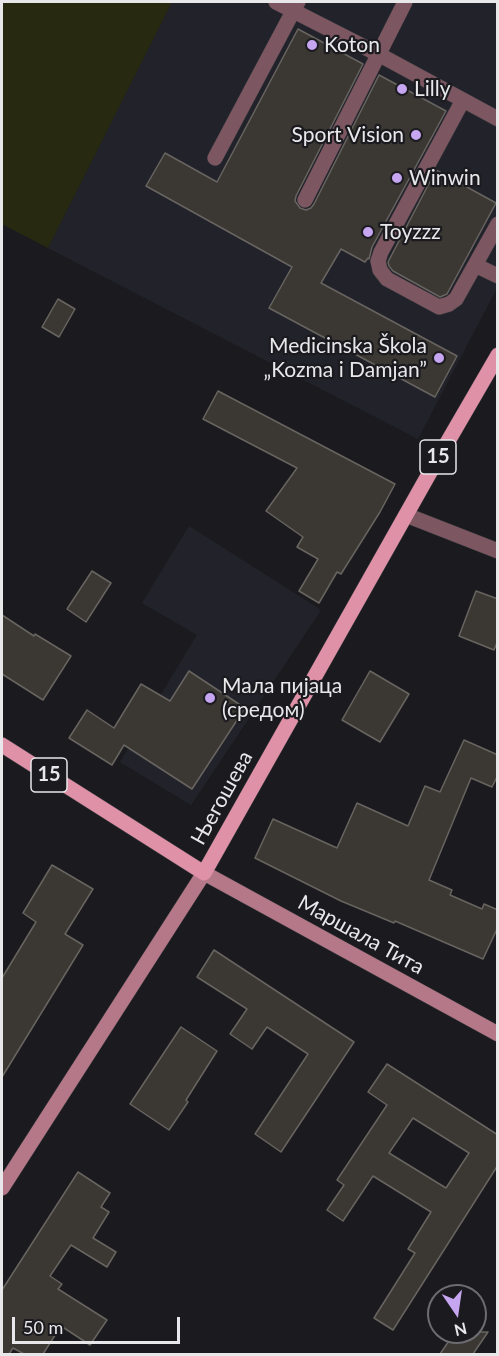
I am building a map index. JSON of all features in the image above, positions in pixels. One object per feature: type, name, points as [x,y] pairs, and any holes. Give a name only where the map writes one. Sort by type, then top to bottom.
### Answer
[{"type":"main road","name":"Његошева","points":[[204,873],[405,515],[498,355]]},
{"type":"main road","name":"15","points":[[2,745],[204,873]]},
{"type":"street","points":[[276,2],[296,6],[378,54],[498,119]]},
{"type":"street","points":[[305,200],[405,2]]},
{"type":"street","points":[[215,158],[296,6]]},
{"type":"street","points":[[462,100],[381,252],[378,261],[380,270],[387,279],[439,307],[449,304],[456,299],[498,224]]},
{"type":"street","points":[[475,265],[498,276]]},
{"type":"street","points":[[405,515],[498,551]]},
{"type":"street","name":"Маршала Тита","points":[[204,873],[498,1034]]},
{"type":"street","name":"Његошева","points":[[2,1188],[204,873]]},
{"type":"shaded area","points":[[172,2],[497,2],[497,288],[418,439],[48,248]]},
{"type":"shaded area","name":"Мала пијаца (средом)","points":[[189,526],[321,610],[191,805],[120,762],[197,635],[142,603]]},
{"type":"green space","points":[[2,2],[172,2],[48,248],[2,224]]},
{"type":"building","points":[[298,29],[363,64],[296,196],[295,201],[300,208],[306,210],[314,204],[379,75],[446,111],[372,247],[369,259],[365,262],[341,249],[321,283],[457,356],[435,397],[269,308],[292,267],[146,186],[165,153],[217,182]]},
{"type":"building","points":[[436,170],[496,203],[447,294],[440,297],[393,271],[388,262]]},
{"type":"building","points":[[58,299],[75,309],[59,337],[42,327]]},
{"type":"building","points":[[218,391],[395,484],[341,574],[337,572],[319,603],[299,591],[318,559],[297,547],[303,537],[266,511],[297,468],[203,419]]},
{"type":"building","points":[[92,571],[111,583],[86,622],[67,609]]},
{"type":"building","points":[[476,591],[498,599],[498,640],[494,650],[459,636]]},
{"type":"building","points":[[2,615],[71,656],[43,700],[2,674]]},
{"type":"building","points":[[189,671],[245,708],[192,789],[124,745],[112,765],[69,738],[87,710],[114,728],[141,684],[170,701]]},
{"type":"building","points":[[370,671],[409,694],[380,742],[342,720]]},
{"type":"building","points":[[464,740],[498,755],[498,775],[492,787],[471,778],[429,880],[452,890],[450,895],[482,909],[484,904],[498,910],[498,927],[483,959],[395,921],[394,923],[341,901],[255,858],[273,819],[337,848],[357,803],[408,826],[425,786],[440,792]]},
{"type":"building","points":[[52,865],[93,889],[65,934],[83,945],[2,1077],[2,978],[36,922],[23,913]]},
{"type":"building","points":[[214,950],[354,1042],[281,1152],[255,1134],[308,1054],[267,1027],[252,1049],[230,1034],[247,1009],[197,977]]},
{"type":"building","points":[[181,1027],[217,1051],[169,1130],[130,1104]]},
{"type":"building","points":[[387,1064],[498,1135],[498,1165],[393,1330],[374,1318],[415,1253],[408,1249],[431,1212],[373,1176],[343,1221],[327,1210],[344,1185],[337,1180],[387,1105],[368,1092]],"holes":[[[413,1118],[469,1153],[446,1188],[389,1153]]]},
{"type":"building","points":[[78,1172],[110,1193],[101,1207],[109,1212],[93,1238],[116,1252],[107,1267],[71,1245],[50,1276],[62,1284],[58,1289],[107,1320],[90,1345],[61,1326],[43,1354],[24,1354],[13,1348],[9,1354],[2,1354],[2,1290]]},
{"type":"building","points":[[447,1344],[480,1344],[473,1354],[440,1354]]},
{"type":"place","name":"Koton","points":[[312,45]]},
{"type":"place","name":"Lilly","points":[[402,89]]},
{"type":"place","name":"Sport Vision","points":[[416,135]]},
{"type":"place","name":"Winwin","points":[[397,178]]},
{"type":"place","name":"Toyzzz","points":[[368,232]]},
{"type":"place","name":"Medicinska Škola „Kozma i Damjan”","points":[[439,358]]},
{"type":"place","name":"Мала пијаца (средом)","points":[[210,698]]}]
